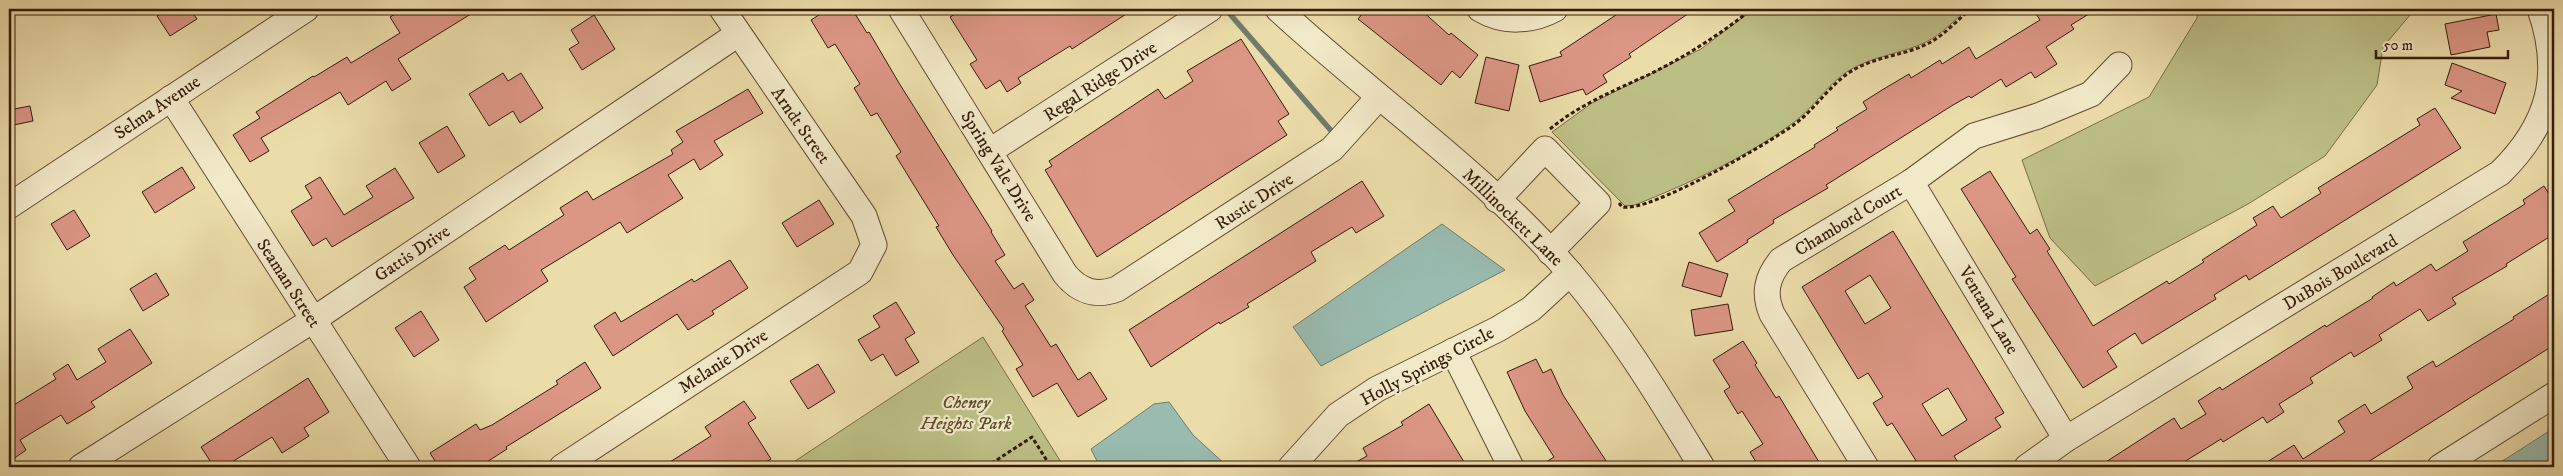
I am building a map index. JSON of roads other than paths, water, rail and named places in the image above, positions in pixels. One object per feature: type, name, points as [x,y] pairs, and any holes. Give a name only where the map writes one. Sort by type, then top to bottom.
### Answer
[{"type":"street","name":"Selma Avenue","points":[[9,206],[306,9]]},
{"type":"street","name":"Arndt Street","points":[[722,9],[864,216],[874,246]]},
{"type":"street","name":"Spring Vale Drive","points":[[900,9],[1071,282],[1088,292],[1098,293],[1117,289]]},
{"type":"street","name":"Regal Ridge Drive","points":[[990,151],[1210,9]]},
{"type":"street","name":"Millinockett Lane","points":[[1278,9],[1497,200],[1570,273],[1644,372],[1702,467]]},
{"type":"street","points":[[1480,9],[1503,18],[1523,19],[1542,16],[1555,9]]},
{"type":"street","name":"DuBois Boulevard","points":[[2027,467],[2066,439],[2500,173],[2518,154],[2534,132],[2549,93],[2552,70],[2550,46],[2540,9]]},
{"type":"street","name":"Gattis Drive","points":[[81,467],[313,320],[738,34]]},
{"type":"street","name":"Chambord Court","points":[[1866,467],[1772,314],[1768,304],[1767,283],[1781,260],[1911,182],[1974,136],[2038,116],[2091,94],[2119,65]]},
{"type":"street","name":"Rustic Drive","points":[[1117,289],[1332,149],[1379,97]]},
{"type":"street","name":"Seaman Street","points":[[171,98],[408,467]]},
{"type":"street","points":[[1497,200],[1545,149],[1598,202],[1550,252]]},
{"type":"street","name":"Ventana Lane","points":[[1911,182],[2066,439]]},
{"type":"street","name":"Melanie Drive","points":[[562,467],[860,272],[874,246]]},
{"type":"street","name":"Holly Springs Circle","points":[[1291,467],[1338,415],[1377,389],[1498,329],[1531,309],[1570,273]]},
{"type":"street","points":[[1453,351],[1512,467]]},
{"type":"street","points":[[2440,467],[2554,395]]},
{"type":"water","points":[[1442,224],[1505,270],[1321,366],[1293,327]]},
{"type":"water","points":[[1169,402],[1193,435],[1227,466],[1100,467],[1091,449],[1154,404]]},
{"type":"water","points":[[2554,428],[2554,467],[2493,467]]},
{"type":"waterway","points":[[1229,13],[1334,134]]},
{"type":"park label","name":"Cheney Heights Park","points":[[966,412]]}]
